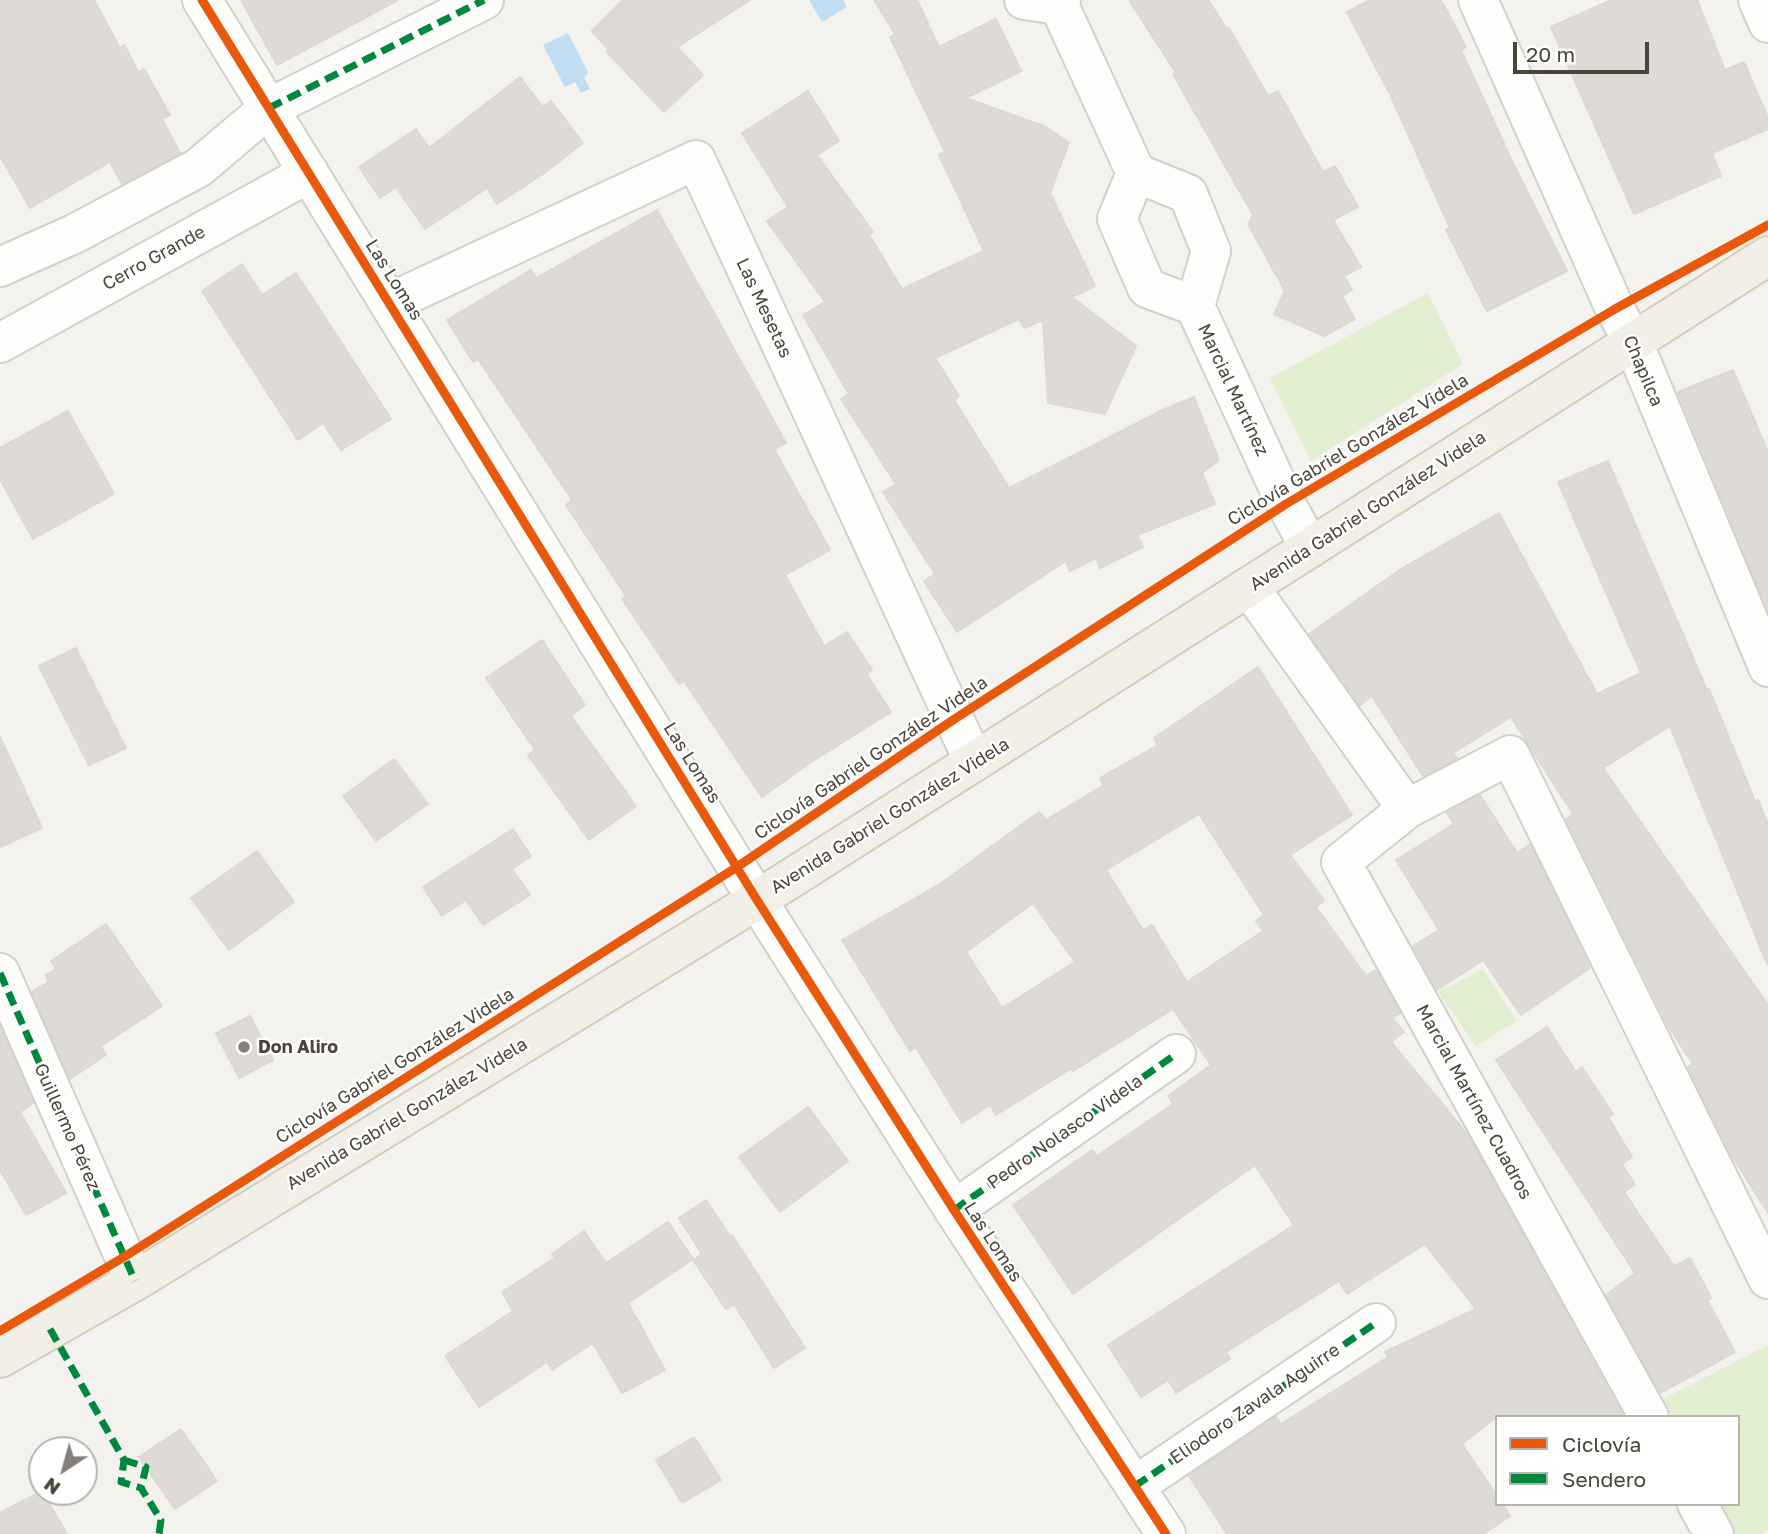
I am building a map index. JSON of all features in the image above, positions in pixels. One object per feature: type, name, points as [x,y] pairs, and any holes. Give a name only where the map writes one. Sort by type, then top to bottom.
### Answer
[{"type":"main road","name":"Avenida Gabriel González Videla","points":[[0,1357],[135,1280],[757,900],[1768,256]]},
{"type":"street","name":"Las Lomas","points":[[202,0],[757,900],[954,1210],[1166,1534]]},
{"type":"street","points":[[0,267],[74,234],[198,168],[269,108],[484,0]]},
{"type":"street","name":"Chapilca","points":[[1478,0],[1615,309],[1633,342],[1768,667]]},
{"type":"street","points":[[1758,0],[1768,23]]},
{"type":"street","points":[[1048,2],[1136,173]]},
{"type":"street","name":"Las Mesetas","points":[[389,303],[696,160],[974,762]]},
{"type":"street","name":"Cerro Grande","points":[[0,343],[309,173]]},
{"type":"street","name":"Marcial Martínez","points":[[1195,306],[1147,288],[1116,219],[1136,173],[1188,194],[1211,251],[1195,306],[1286,503],[1310,548]]},
{"type":"street","points":[[1250,587],[1407,809]]},
{"type":"street","name":"Marcial Martínez Cuadros","points":[[1647,1415],[1341,862],[1407,809],[1510,755],[1768,1279]]},
{"type":"street","name":"Guillermo Pérez","points":[[0,973],[135,1280]]},
{"type":"street","name":"Pedro Nolasco Videla","points":[[954,1210],[1176,1054]]},
{"type":"street","name":"Eliodoro Zavala Aguirre","points":[[1135,1486],[1376,1323]]},
{"type":"street","points":[[1698,1506],[1714,1534]]},
{"type":"green space","points":[[1428,293],[1463,364],[1311,461],[1270,378]]},
{"type":"green space","points":[[1483,969],[1517,1021],[1476,1046],[1438,992]]},
{"type":"green space","points":[[1768,1345],[1768,1530],[1760,1534],[1733,1534],[1719,1506],[1740,1506],[1740,1415],[1671,1415],[1663,1399]]},
{"type":"water","points":[[809,0],[843,0],[847,7],[822,22]]},
{"type":"water","points":[[568,33],[588,72],[584,78],[590,89],[581,93],[575,82],[565,87],[543,45]]},
{"type":"building","points":[[0,0],[94,0],[120,48],[124,45],[138,72],[144,69],[170,115],[162,119],[180,153],[122,184],[110,162],[30,208],[0,156]]},
{"type":"building","points":[[241,0],[398,0],[277,65]]},
{"type":"building","points":[[623,0],[750,0],[677,47],[703,75],[664,112],[607,52],[609,50],[592,31]]},
{"type":"building","points":[[874,0],[917,0],[939,47],[996,19],[1021,71],[966,98],[1046,127],[1069,143],[1050,193],[1095,286],[1072,297],[1136,346],[1105,414],[1048,403],[1043,320],[1024,328],[1019,319],[935,358],[959,396],[954,400],[1009,488],[1194,397],[1219,460],[1202,473],[1215,504],[1137,535],[1143,547],[1100,568],[1096,558],[1070,571],[1066,561],[957,632],[924,581],[935,574],[883,492],[896,484],[841,399],[849,394],[803,315],[825,302],[767,221],[788,207],[742,133],[808,91],[839,141],[817,155],[873,232],[869,235],[902,289],[984,251],[939,155],[945,152],[890,37],[895,34]]},
{"type":"building","points":[[1129,0],[1208,0],[1227,29],[1229,28],[1268,96],[1278,91],[1323,172],[1335,166],[1358,207],[1333,220],[1361,267],[1344,276],[1352,290],[1342,296],[1355,319],[1324,336],[1274,314],[1285,291],[1248,224],[1253,215],[1173,74],[1176,73]]},
{"type":"building","points":[[1370,0],[1441,0],[1466,47],[1461,50],[1512,161],[1567,271],[1487,311],[1446,230],[1450,228],[1390,94],[1347,12]]},
{"type":"building","points":[[1611,0],[1697,0],[1725,70],[1744,62],[1768,118],[1768,129],[1712,153],[1721,176],[1634,214],[1551,27]]},
{"type":"building","points":[[520,77],[543,107],[551,101],[583,143],[543,174],[497,204],[487,188],[425,229],[396,187],[380,198],[359,167],[416,129],[429,148]]},
{"type":"building","points":[[657,210],[786,443],[774,449],[830,550],[785,575],[824,646],[847,632],[872,670],[866,673],[891,712],[808,764],[762,797],[684,681],[679,684],[622,599],[626,596],[566,505],[572,500],[478,359],[473,362],[447,320],[531,270],[536,278]]},
{"type":"building","points":[[242,264],[262,295],[296,273],[391,419],[341,450],[323,423],[298,440],[202,291]]},
{"type":"building","points":[[1733,370],[1768,452],[1768,610],[1678,392]]},
{"type":"building","points":[[68,411],[114,494],[33,539],[0,479],[0,448]]},
{"type":"building","points":[[1608,461],[1707,690],[1709,689],[1755,801],[1758,800],[1768,824],[1767,964],[1670,726],[1603,768],[1768,1005],[1768,1213],[1732,1156],[1688,1067],[1693,1064],[1669,1027],[1566,819],[1573,814],[1511,717],[1453,753],[1457,758],[1423,776],[1372,696],[1360,705],[1309,634],[1401,569],[1499,513],[1597,694],[1641,673],[1558,482]]},
{"type":"building","points":[[542,640],[585,705],[571,716],[636,806],[589,840],[528,755],[535,750],[486,678]]},
{"type":"building","points":[[76,648],[126,748],[89,765],[39,666]]},
{"type":"building","points":[[1258,667],[1352,815],[1290,855],[1324,900],[1316,907],[1366,976],[1376,970],[1400,1013],[1392,1018],[1404,1032],[1391,1042],[1468,1135],[1622,1414],[1495,1415],[1462,1444],[1495,1493],[1495,1506],[1503,1506],[1510,1516],[1483,1534],[1227,1534],[1189,1476],[1276,1417],[1281,1424],[1388,1357],[1385,1352],[1476,1309],[1425,1244],[1347,1294],[1339,1281],[1226,1352],[1230,1359],[1176,1393],[1168,1380],[1141,1397],[1108,1345],[1294,1225],[1255,1165],[1073,1294],[1013,1205],[1092,1150],[1097,1156],[1173,1104],[1168,1096],[1211,1065],[1173,1009],[996,1115],[990,1105],[962,1123],[916,1047],[910,1051],[842,940],[940,884],[1039,812],[1046,820],[1104,785],[1100,778],[1158,745],[1154,738]],"holes":[[[1199,814],[1264,915],[1256,921],[1263,931],[1187,982],[1152,925],[1143,930],[1106,870]],[[1033,903],[1075,962],[1002,1008],[966,952]]]},
{"type":"building","points":[[0,737],[42,828],[0,847]]},
{"type":"building","points":[[394,759],[428,804],[376,841],[343,796]]},
{"type":"building","points":[[1480,795],[1517,853],[1530,844],[1590,968],[1521,1015],[1483,960],[1437,990],[1413,946],[1439,930],[1396,860],[1454,824],[1447,813]]},
{"type":"building","points":[[513,829],[531,856],[512,869],[530,895],[483,925],[466,900],[442,916],[423,887]]},
{"type":"building","points":[[257,851],[294,902],[229,950],[191,898]]},
{"type":"building","points":[[106,924],[162,1006],[101,1046],[106,1055],[70,1079],[32,992],[48,982],[46,975],[56,969],[51,961]]},
{"type":"building","name":"Don Aliro","points":[[250,1016],[273,1060],[239,1078],[216,1033]]},
{"type":"building","points":[[0,1027],[33,1103],[20,1112],[66,1193],[26,1215],[0,1170]]},
{"type":"building","points":[[1547,1027],[1576,1072],[1582,1067],[1613,1114],[1608,1117],[1632,1157],[1622,1164],[1635,1185],[1624,1192],[1674,1266],[1690,1258],[1711,1298],[1707,1300],[1735,1352],[1660,1393],[1606,1295],[1635,1273],[1496,1060]]},
{"type":"building","points":[[808,1107],[848,1161],[780,1212],[739,1157]]},
{"type":"building","points":[[706,1200],[730,1236],[732,1235],[805,1348],[774,1368],[734,1304],[726,1309],[693,1260],[702,1254],[679,1218]]},
{"type":"building","points":[[668,1222],[693,1259],[628,1303],[665,1370],[622,1393],[593,1343],[552,1370],[547,1362],[479,1407],[445,1356],[513,1311],[502,1292],[555,1258],[552,1254],[584,1231],[606,1263]]},
{"type":"building","points":[[181,1429],[217,1481],[175,1509],[139,1457]]},
{"type":"building","points":[[694,1437],[721,1480],[682,1503],[656,1460]]},
{"type":"building","points":[[28,1498],[28,1506],[51,1506],[67,1534],[0,1534],[0,1513]]},
{"type":"marked path","points":[[269,108],[484,0]]},
{"type":"marked path","points":[[0,973],[135,1281]]},
{"type":"marked path","points":[[954,1210],[1176,1054]]},
{"type":"marked path","points":[[1135,1486],[1376,1323]]},
{"type":"marked path","points":[[50,1329],[124,1460],[121,1482],[141,1488],[161,1520],[159,1534]]},
{"type":"marked path","points":[[124,1460],[146,1467],[141,1488]]},
{"type":"cycle path","points":[[202,0],[757,900],[954,1210],[1166,1534]]},
{"type":"cycle path","name":"Ciclovía Gabriel González Videla","points":[[0,1331],[124,1257],[737,867],[953,720],[1286,504],[1615,309],[1768,225]]},
{"type":"place","name":"Don Aliro","points":[[244,1047]]}]
